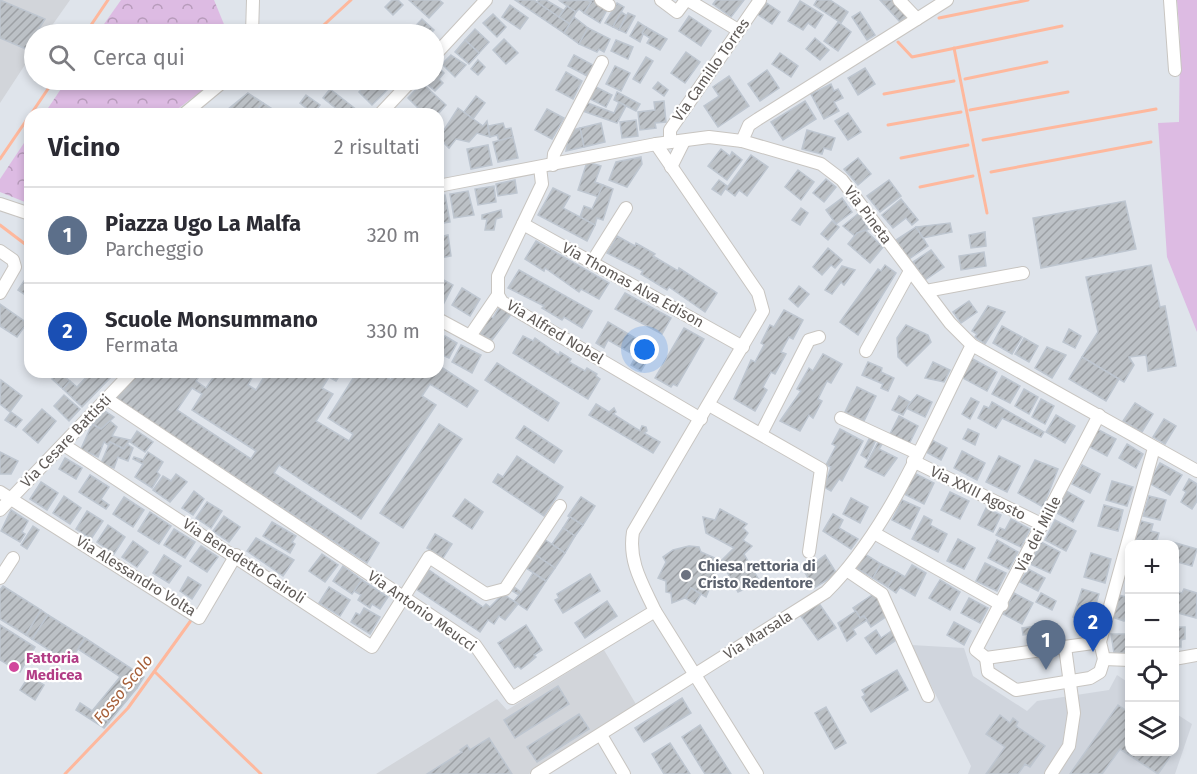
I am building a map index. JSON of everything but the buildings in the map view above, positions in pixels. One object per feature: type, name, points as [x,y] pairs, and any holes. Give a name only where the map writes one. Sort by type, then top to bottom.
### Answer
[{"type":"street","points":[[252,24],[253,0]]},
{"type":"street","points":[[444,45],[486,0]]},
{"type":"street","points":[[661,0],[677,12],[687,0],[738,30]]},
{"type":"street","name":"Via Camillo Torres","points":[[670,142],[670,130],[760,0]]},
{"type":"street","points":[[899,0],[917,20]]},
{"type":"street","points":[[742,141],[749,125],[947,0]]},
{"type":"street","points":[[1170,0],[1175,70]]},
{"type":"street","points":[[553,165],[554,154],[602,62]]},
{"type":"street","points":[[191,108],[213,90]]},
{"type":"street","points":[[386,108],[403,90]]},
{"type":"street","name":"Via Pineta","points":[[444,185],[656,144],[709,137],[742,141],[820,164],[842,180],[950,323],[972,345],[1197,471]]},
{"type":"street","points":[[671,167],[684,141]]},
{"type":"street","points":[[656,144],[758,293],[764,311],[633,532],[631,546],[633,563],[655,611],[758,774]]},
{"type":"street","name":"Via Alfred Nobel","points":[[540,167],[542,184],[498,276],[498,295],[502,302],[701,419]]},
{"type":"street","points":[[0,204],[24,212]]},
{"type":"street","points":[[592,262],[626,208]]},
{"type":"street","name":"Via Thomas Alva Edison","points":[[523,224],[744,347]]},
{"type":"street","points":[[0,251],[12,260],[15,267],[0,293]]},
{"type":"street","points":[[866,351],[910,271]]},
{"type":"street","points":[[926,291],[1023,273]]},
{"type":"street","points":[[470,336],[498,295]]},
{"type":"street","points":[[444,323],[488,346]]},
{"type":"street","points":[[761,434],[809,340],[819,337]]},
{"type":"street","name":"Via Marsala","points":[[537,774],[826,592],[848,571],[874,533],[972,345]]},
{"type":"street","name":"Via Cesare Battisti","points":[[0,510],[126,378]]},
{"type":"street","name":"Via Antonio Meucci","points":[[106,399],[476,645],[512,698],[655,611]]},
{"type":"street","points":[[709,405],[821,469],[809,552]]},
{"type":"street","name":"Via dei Mille","points":[[981,654],[1002,605],[1099,416]]},
{"type":"street","name":"Via XXIII Agosto","points":[[841,418],[1043,525]]},
{"type":"street","name":"Via Benedetto Cairoli","points":[[64,445],[236,555],[372,647],[404,596]]},
{"type":"street","points":[[1125,658],[1102,646],[1082,645],[981,654],[988,672],[1016,690],[1090,678],[1100,672],[1102,646],[1155,448]]},
{"type":"street","points":[[0,492],[12,497]]},
{"type":"street","name":"Via Alessandro Volta","points":[[12,497],[199,618],[236,555]]},
{"type":"street","points":[[404,596],[429,556],[486,594],[505,589],[560,507]]},
{"type":"street","points":[[874,533],[1002,605]]},
{"type":"street","points":[[0,578],[13,558]]},
{"type":"street","points":[[848,571],[882,594],[928,696]]},
{"type":"street","points":[[1051,774],[1069,746],[1074,713],[1065,647]]},
{"type":"street","points":[[1179,658],[1197,655]]},
{"type":"street","points":[[601,735],[624,774]]},
{"type":"shaded area","points":[[0,0],[70,0],[53,24],[24,24],[24,66],[0,103]]},
{"type":"shaded area","points":[[911,645],[964,648],[973,676],[1027,711],[1037,701],[1109,690],[1117,675],[1125,680],[1125,756],[1179,756],[1179,716],[1192,724],[1175,774],[968,774],[971,766]]},
{"type":"shaded area","points":[[604,650],[637,706],[529,774],[376,774],[497,699],[507,710]]},
{"type":"green space","points":[[121,0],[214,0],[224,24],[104,24]]},
{"type":"green space","points":[[1177,0],[1197,0],[1197,332],[1167,257],[1158,123],[1179,122],[1180,38]]},
{"type":"green space","points":[[60,90],[203,90],[179,108],[48,108]]},
{"type":"green space","points":[[24,143],[24,202],[0,192],[0,179]]},
{"type":"waterway","points":[[92,24],[108,0]]},
{"type":"waterway","points":[[325,24],[351,0]]},
{"type":"waterway","points":[[939,18],[1028,0]]},
{"type":"waterway","points":[[898,42],[912,57],[1062,26]]},
{"type":"waterway","points":[[954,48],[987,213]]},
{"type":"waterway","points":[[965,79],[1047,62]]},
{"type":"waterway","points":[[884,94],[954,81]]},
{"type":"waterway","points":[[35,108],[47,90]]},
{"type":"waterway","points":[[970,110],[1068,92]]},
{"type":"waterway","points":[[983,140],[1156,109]]},
{"type":"waterway","points":[[888,125],[961,112]]},
{"type":"waterway","points":[[0,159],[24,124]]},
{"type":"waterway","points":[[991,172],[1151,142]]},
{"type":"waterway","points":[[901,158],[968,145]]},
{"type":"waterway","points":[[920,187],[973,176]]},
{"type":"waterway","points":[[0,225],[24,243]]},
{"type":"waterway","name":"Fosso Scolo","points":[[65,774],[128,708],[192,619]]},
{"type":"waterway","points":[[155,672],[261,774]]},
{"type":"place","name":"Chiesa rettoria di Cristo Redentore","points":[[686,575]]},
{"type":"place","name":"Scuole Monsummano","points":[[1093,652]]},
{"type":"place","name":"Fattoria Medicea","points":[[14,667]]},
{"type":"place","name":"Piazza Ugo La Malfa","points":[[1046,670]]}]
